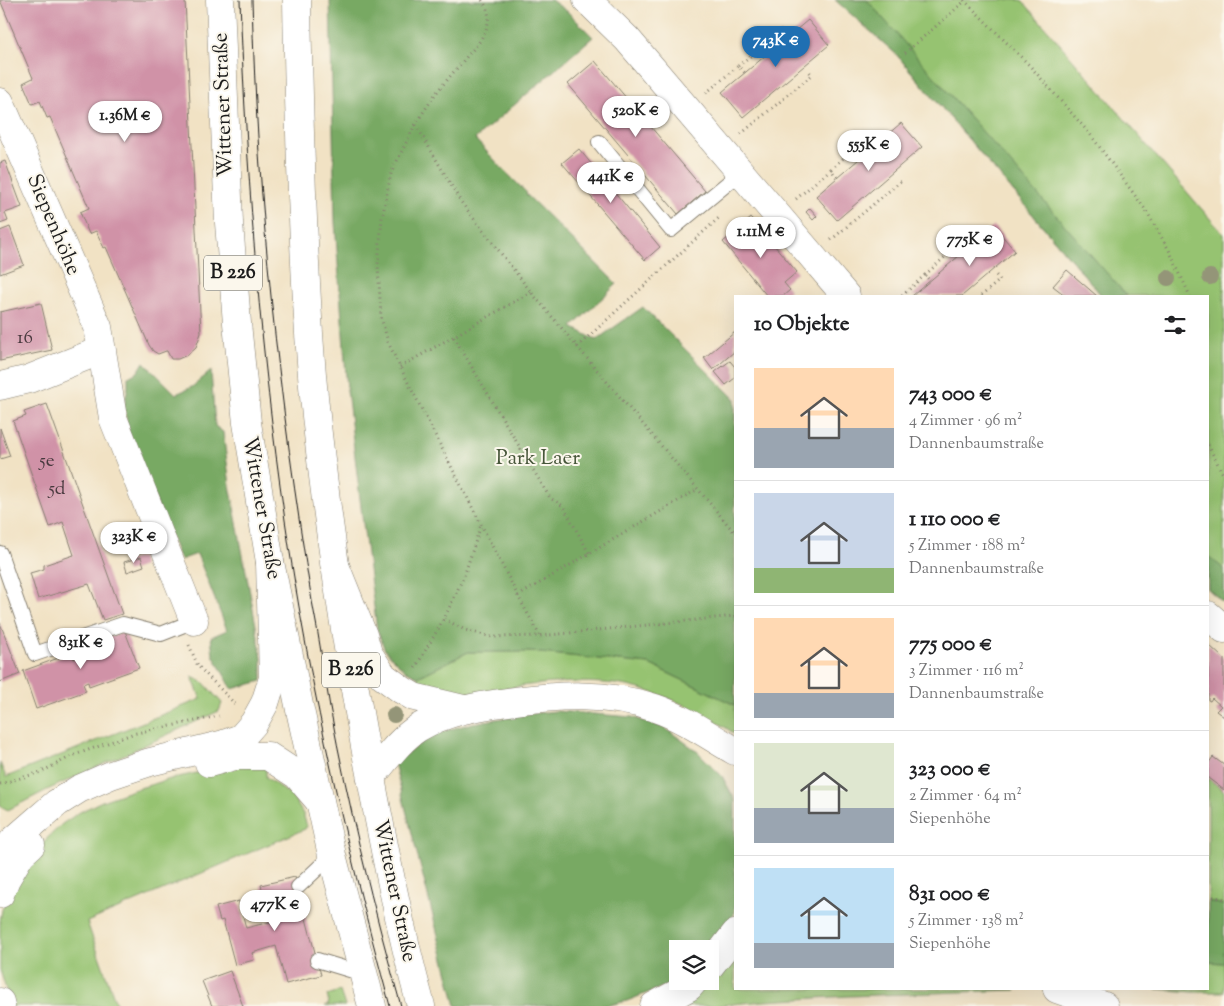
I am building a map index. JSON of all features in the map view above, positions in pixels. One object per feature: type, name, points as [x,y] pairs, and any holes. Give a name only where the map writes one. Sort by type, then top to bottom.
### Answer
[{"type":"main road","name":"Wittener Straße","points":[[220,0],[229,223],[246,423],[270,562],[300,710],[332,855],[367,988]]},
{"type":"main road","name":"Wittener Straße","points":[[297,0],[303,238],[311,363],[320,456],[334,563],[385,856],[421,1006]]},
{"type":"main road","points":[[587,0],[627,39],[845,295]]},
{"type":"main road","name":"Siepenhöhe","points":[[0,102],[98,327],[113,418],[188,623]]},
{"type":"main road","points":[[0,386],[28,379],[102,350]]},
{"type":"main road","points":[[0,858],[13,841],[57,804],[79,789],[111,775],[150,762],[241,738],[254,723],[265,703],[273,678],[270,562]]},
{"type":"main road","points":[[334,563],[368,653],[384,676],[414,697],[464,709]]},
{"type":"main road","points":[[1209,616],[1224,629]]},
{"type":"main road","points":[[371,777],[397,747],[416,729],[428,722],[464,709],[518,700],[559,696],[585,696],[620,700],[655,708],[688,723],[734,750]]},
{"type":"main road","points":[[705,734],[734,771]]},
{"type":"main road","points":[[0,894],[6,879],[21,854],[59,820],[77,806],[100,794],[134,783],[235,756],[268,756],[297,775],[320,802]]},
{"type":"main road","points":[[719,954],[734,935]]},
{"type":"main road","points":[[654,1006],[683,990]]},
{"type":"main road","points":[[1060,990],[1104,1006]]},
{"type":"main road","points":[[0,1002],[1,1006]]},
{"type":"lane","points":[[599,142],[671,230],[740,173]]},
{"type":"lane","points":[[0,553],[35,654],[123,624],[161,634],[188,623]]},
{"type":"lane","points":[[298,887],[332,855]]},
{"type":"lane","points":[[317,960],[367,988]]},
{"type":"path","points":[[482,0],[490,20],[486,31],[480,41],[436,93],[415,124],[391,174],[382,218],[378,264],[381,317],[388,342],[400,367],[540,636]]},
{"type":"path","points":[[905,53],[964,0],[1030,66],[1090,134],[1145,209],[1169,250],[1190,295]]},
{"type":"path","points":[[686,109],[781,31],[788,37]]},
{"type":"path","points":[[738,66],[745,73]]},
{"type":"path","points":[[721,150],[812,75],[808,70]]},
{"type":"path","points":[[415,124],[461,202],[530,292],[734,532]]},
{"type":"path","points":[[776,216],[872,133],[879,141]]},
{"type":"path","points":[[831,169],[837,178]]},
{"type":"path","points":[[812,257],[901,181]]},
{"type":"path","points":[[577,347],[723,214]]},
{"type":"path","points":[[903,295],[966,238],[972,245]]},
{"type":"path","points":[[982,295],[1000,280],[994,273]]},
{"type":"path","points":[[925,275],[930,281]]},
{"type":"path","points":[[400,367],[530,292]]},
{"type":"path","points":[[454,337],[550,498],[563,506],[589,553]]},
{"type":"path","points":[[1209,447],[1224,476]]},
{"type":"path","points":[[518,596],[698,489]]},
{"type":"path","points":[[402,690],[444,618],[464,576],[481,525]]},
{"type":"path","points":[[444,618],[465,630],[492,637],[540,636],[734,616]]},
{"type":"path","points":[[188,623],[198,666],[236,706]]},
{"type":"path","points":[[1209,896],[1224,899]]},
{"type":"green space","name":"Park Laer","points":[[330,0],[551,0],[568,12],[593,37],[475,139],[526,194],[617,284],[572,327],[596,340],[643,307],[734,398],[734,705],[649,664],[531,652],[468,652],[418,677],[405,670],[385,650],[377,630],[347,390],[335,222]]},
{"type":"green space","points":[[835,0],[867,0],[1126,295],[1101,295],[897,55]]},
{"type":"green space","points":[[850,0],[1022,0],[1224,235],[1224,603],[1209,590],[1209,295],[1101,295]]},
{"type":"green space","points":[[144,362],[176,394],[192,387],[211,371],[215,426],[223,432],[230,485],[262,658],[262,681],[232,689],[213,655],[211,637],[227,630],[197,554],[180,560],[129,434],[124,406],[128,377],[138,372]]},
{"type":"green space","points":[[1209,557],[1224,569],[1224,603],[1209,590]]},
{"type":"green space","points":[[468,652],[531,652],[649,664],[734,705],[734,733],[710,718],[671,699],[628,686],[589,682],[546,683],[484,694],[461,696],[412,686],[418,677]]},
{"type":"green space","points":[[192,677],[203,682],[222,703],[219,711],[47,790],[8,810],[0,806],[0,763],[6,777],[201,699]]},
{"type":"green space","points":[[556,711],[632,717],[665,728],[697,751],[722,776],[734,798],[734,914],[723,935],[718,940],[669,940],[669,985],[627,1001],[605,1006],[456,1006],[394,763],[433,734],[473,723]]},
{"type":"green space","points":[[237,764],[266,768],[266,777],[293,797],[303,814],[307,826],[305,829],[87,922],[117,1006],[11,1006],[0,970],[0,921],[12,882],[27,858],[62,824],[102,801],[174,778]]},
{"type":"green space","points":[[1209,779],[1224,791],[1224,905],[1209,901]]},
{"type":"green space","points":[[1209,901],[1224,905],[1224,963],[1209,962]]},
{"type":"green space","points":[[734,959],[734,990],[1016,990],[848,996],[711,1006],[680,1006],[701,990],[719,990],[719,974]]},
{"type":"green space","points":[[1209,962],[1224,963],[1224,992],[1168,990],[1209,990]]},
{"type":"green space","points":[[340,991],[345,1006],[325,1006],[329,1004],[327,995]]},
{"type":"building","points":[[0,0],[185,0],[201,333],[196,347],[187,355],[178,359],[171,359],[167,351],[158,354],[153,351],[106,247],[104,248],[96,231],[89,234],[80,212],[89,208],[50,117],[47,118],[40,101],[32,104],[23,83],[33,78]]},
{"type":"building","points":[[808,20],[829,45],[743,117],[722,92]]},
{"type":"building","points":[[595,61],[705,191],[678,214],[568,84]]},
{"type":"building","points":[[901,123],[922,147],[837,220],[816,196]]},
{"type":"building","points":[[579,149],[660,247],[645,260],[562,163]]},
{"type":"building","points":[[5,161],[22,207],[5,213],[8,221],[0,224],[0,163]]},
{"type":"building","points":[[810,208],[817,216],[813,220],[806,212]]},
{"type":"building","points":[[751,218],[797,272],[784,283],[790,290],[784,295],[766,295],[723,242]]},
{"type":"building","points":[[994,226],[1015,251],[963,295],[913,295]]},
{"type":"building","points":[[10,227],[24,265],[0,274],[0,231]]},
{"type":"building","points":[[1067,270],[1096,295],[1065,295],[1053,286]]},
{"type":"building","points":[[41,303],[52,350],[0,361],[0,312]]},
{"type":"building","points":[[734,333],[734,352],[713,370],[704,358]]},
{"type":"building","points":[[730,361],[734,366],[734,379],[726,385],[715,372]]},
{"type":"building","points":[[47,404],[122,614],[103,620],[89,584],[38,599],[30,573],[44,569],[44,565],[74,555],[63,522],[50,527],[13,421],[26,416],[24,412]]},
{"type":"building","points":[[0,428],[10,456],[0,459]]},
{"type":"building","points":[[141,557],[144,566],[127,572],[124,562]]},
{"type":"building","points":[[0,623],[20,674],[0,682]]},
{"type":"building","points":[[125,631],[139,668],[89,686],[88,682],[83,684],[86,691],[36,709],[23,671],[72,653],[74,659],[79,657],[75,649]]},
{"type":"building","points":[[1209,645],[1224,659],[1224,717],[1216,711],[1221,706],[1212,698],[1210,701]]},
{"type":"building","points":[[1213,757],[1224,765],[1224,790],[1209,779],[1209,763]]},
{"type":"building","points":[[295,877],[321,975],[286,984],[276,946],[252,953],[254,960],[235,965],[223,920],[220,921],[216,907],[239,901],[246,928],[270,922],[261,885]]},
{"type":"building","points":[[230,971],[243,1006],[212,1006],[202,981]]},
{"type":"tram line","points":[[240,0],[249,182],[259,304],[280,485],[301,617],[326,747],[356,877],[390,1006]]},
{"type":"tram line","points":[[252,0],[264,226],[280,376],[300,526],[330,707],[345,782],[371,895],[401,1006]]}]
